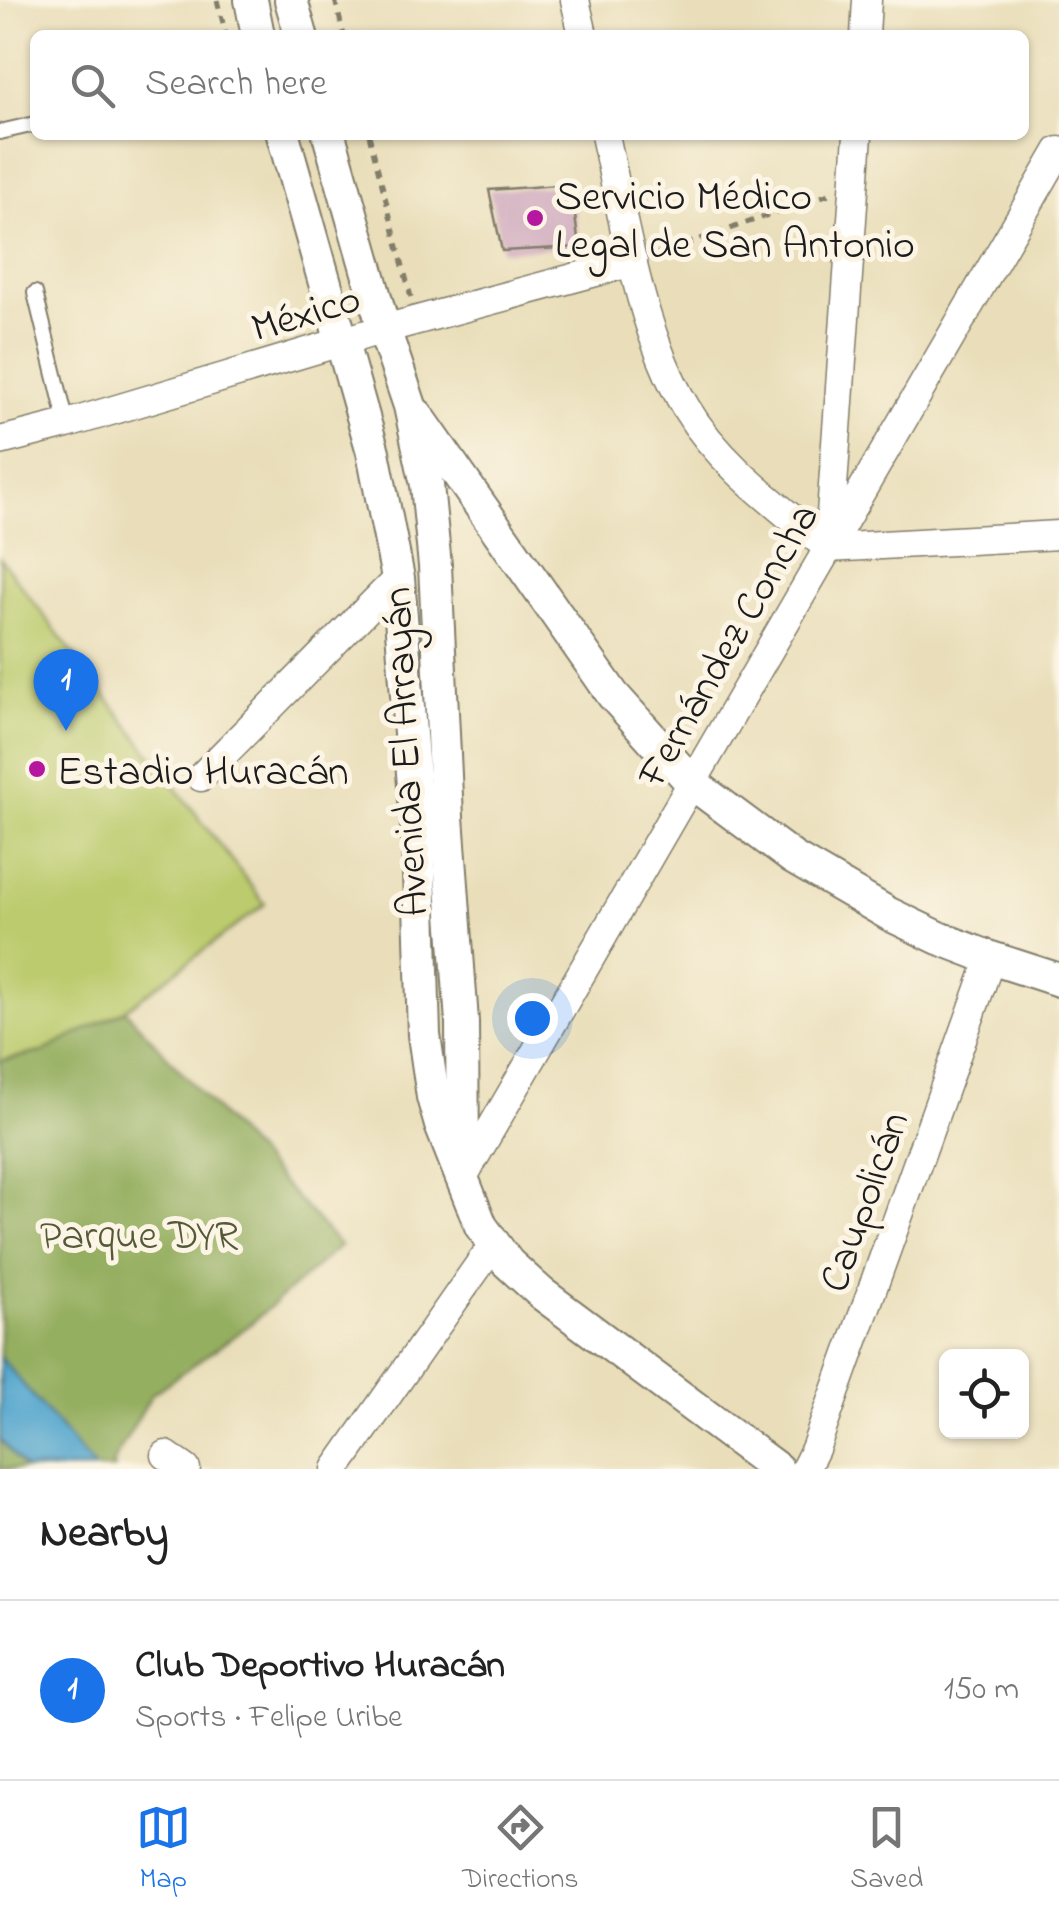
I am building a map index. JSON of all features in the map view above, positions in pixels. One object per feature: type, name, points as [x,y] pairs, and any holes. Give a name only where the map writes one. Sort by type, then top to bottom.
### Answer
[{"type":"street","points":[[251,0],[257,30]]},
{"type":"street","points":[[291,0],[300,30]]},
{"type":"street","points":[[575,0],[581,30]]},
{"type":"street","points":[[865,30],[867,0]]},
{"type":"street","name":"Avenida El Arrayán","points":[[285,140],[373,452],[398,578],[418,838],[424,1036],[440,1124],[472,1206],[493,1245],[524,1280],[764,1465]]},
{"type":"street","name":"Avenida El Arrayán","points":[[330,140],[384,330],[410,406],[434,539],[446,817],[462,1022],[463,1177]]},
{"type":"street","points":[[606,140],[633,262],[658,343],[687,410],[746,480],[828,548],[1059,535]]},
{"type":"street","points":[[828,548],[858,140]]},
{"type":"street","name":"Fernández Concha","points":[[463,1177],[1059,151]]},
{"type":"street","name":"México","points":[[0,441],[633,262]]},
{"type":"street","points":[[342,342],[410,406],[613,695],[692,783],[840,888],[939,938],[1059,980]]},
{"type":"street","points":[[201,777],[398,578]]},
{"type":"street","name":"Caupolicán","points":[[805,1469],[991,958]]},
{"type":"street","points":[[336,1469],[493,1245]]},
{"type":"lane","points":[[0,132],[30,125]]},
{"type":"lane","points":[[35,293],[67,424]]},
{"type":"path","points":[[217,0],[225,30]]},
{"type":"path","points":[[335,0],[343,30]]},
{"type":"path","points":[[371,140],[417,320]]},
{"type":"path","points":[[633,262],[854,185]]},
{"type":"green space","points":[[0,558],[265,904],[125,1010],[42,1052],[0,1061]]},
{"type":"green space","name":"Parque DYR","points":[[125,1010],[340,1246],[248,1326],[152,1394],[112,1464],[115,1469],[0,1469],[0,1061],[42,1052]]},
{"type":"water","points":[[0,1357],[95,1469],[25,1469],[0,1439]]},
{"type":"building","name":"Servicio Médico Legal de San Antonio","points":[[571,184],[579,247],[502,251],[489,190]]},
{"type":"place","name":"Servicio Médico Legal de San Antonio","points":[[535,218]]},
{"type":"place","name":"Club Deportivo Huracán","points":[[66,731]]},
{"type":"place","name":"Estadio Huracán","points":[[37,769]]}]
